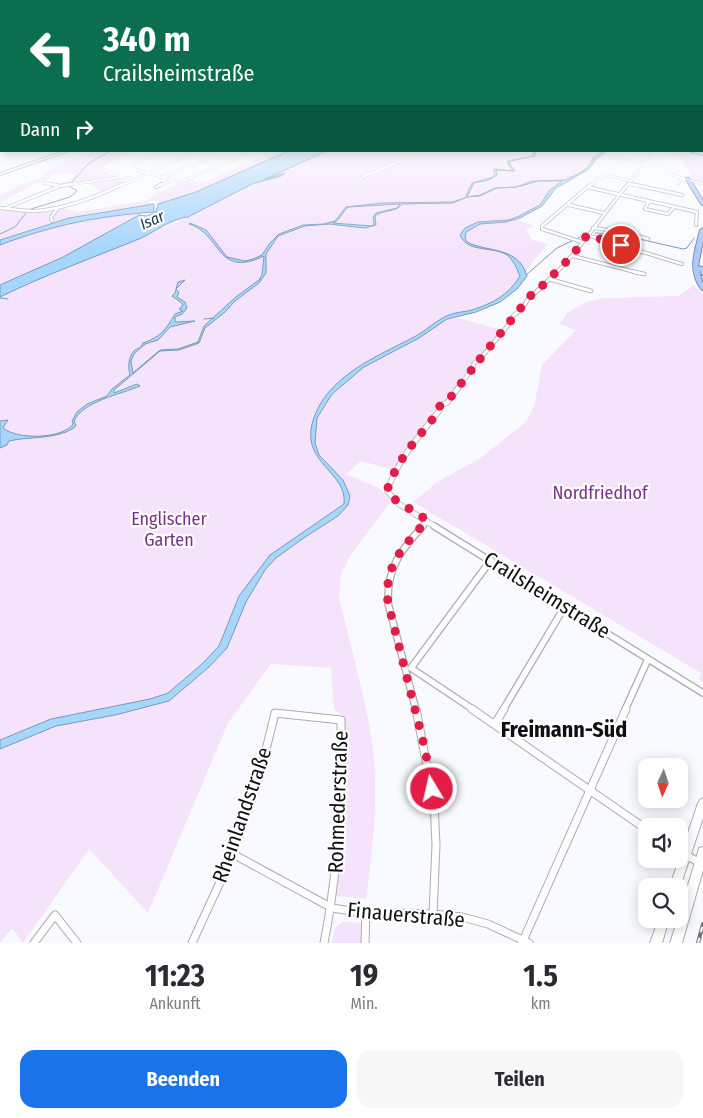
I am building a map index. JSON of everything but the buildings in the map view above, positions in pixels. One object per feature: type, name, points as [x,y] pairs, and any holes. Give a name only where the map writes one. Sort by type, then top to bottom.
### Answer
[{"type":"highway","points":[[685,179],[695,189],[703,204]]},
{"type":"highway","points":[[695,189],[697,186],[703,185]]},
{"type":"highway","points":[[702,234],[695,274],[703,288]]},
{"type":"highway","points":[[700,254],[702,270],[700,274],[703,283]]},
{"type":"highway","points":[[700,254],[693,258],[691,274],[693,281],[703,292]]},
{"type":"main road","points":[[0,174],[38,161]]},
{"type":"main road","points":[[688,839],[703,802]]},
{"type":"main road","points":[[676,943],[701,857]]},
{"type":"main road","points":[[656,943],[661,928]]},
{"type":"street","points":[[139,161],[134,163],[133,167],[136,170],[180,182],[229,161]]},
{"type":"street","points":[[0,208],[37,211],[58,208],[137,177],[172,161]]},
{"type":"street","points":[[162,178],[203,161]]},
{"type":"street","points":[[356,180],[400,161]]},
{"type":"street","points":[[631,161],[645,164],[703,185]]},
{"type":"street","points":[[591,291],[549,279],[572,256],[604,213],[647,161]]},
{"type":"street","points":[[102,169],[127,180]]},
{"type":"street","points":[[605,175],[632,181]]},
{"type":"street","points":[[5,208],[60,186],[121,178]]},
{"type":"street","points":[[582,242],[542,229],[542,226],[599,178]]},
{"type":"street","points":[[678,184],[680,179],[685,179]]},
{"type":"street","points":[[156,187],[173,180]]},
{"type":"street","points":[[44,182],[60,186]]},
{"type":"street","points":[[629,184],[682,195]]},
{"type":"street","points":[[587,187],[697,212],[696,225]]},
{"type":"street","points":[[649,201],[644,209],[668,214],[674,207]]},
{"type":"street","points":[[569,205],[604,213]]},
{"type":"street","points":[[52,221],[51,217],[58,208]]},
{"type":"street","points":[[593,228],[624,232],[648,239]]},
{"type":"street","points":[[587,235],[682,264]]},
{"type":"street","points":[[572,256],[644,274]]},
{"type":"street","name":"Crailsheimstraße","points":[[549,279],[532,294],[480,359],[474,362],[472,369],[447,402],[440,405],[439,411],[406,453],[387,491],[391,497],[703,693]]},
{"type":"street","points":[[427,520],[397,557],[388,579],[388,603],[408,668],[430,772],[436,844],[433,914]]},
{"type":"street","points":[[408,668],[423,652],[491,560]]},
{"type":"street","points":[[495,724],[565,606]]},
{"type":"street","points":[[524,942],[589,789],[648,659]]},
{"type":"street","points":[[408,668],[431,681],[495,724],[638,823]]},
{"type":"street","name":"Rohmederstraße","points":[[275,713],[340,720],[342,792],[339,848],[332,908],[324,943]]},
{"type":"street","name":"Rheinlandstraße","points":[[192,943],[233,854],[259,778],[275,713]]},
{"type":"street","name":"Finauerstraße","points":[[233,854],[332,908],[462,917],[488,924],[524,942]]},
{"type":"street","points":[[688,855],[701,857]]},
{"type":"street","points":[[365,943],[366,911]]},
{"type":"street","points":[[34,943],[55,915],[77,943]]},
{"type":"green space","points":[[68,161],[114,161],[100,170],[125,181],[101,191],[86,182],[70,184],[75,173],[53,174],[45,183],[36,183],[0,203],[0,196],[20,185],[40,178],[46,171]]},
{"type":"green space","points":[[252,161],[266,161],[196,192],[163,203],[158,204],[157,201],[149,201],[150,205],[74,217],[0,240],[0,209],[29,212],[63,208],[78,212],[145,201],[162,191],[188,180],[202,183]]},
{"type":"green space","name":"Englischer Garten","points":[[302,161],[595,161],[589,169],[556,188],[542,206],[515,219],[534,226],[526,229],[532,240],[548,244],[527,269],[525,279],[518,288],[511,295],[494,305],[454,317],[505,331],[394,470],[361,461],[346,474],[379,488],[391,501],[350,556],[341,575],[339,597],[364,701],[374,755],[374,817],[366,899],[337,896],[346,791],[343,716],[334,709],[331,668],[271,664],[228,723],[148,913],[89,849],[23,943],[12,928],[0,943],[0,297],[69,266],[188,217],[251,183]]},
{"type":"green space","points":[[683,161],[703,161],[703,183],[685,178],[692,175]]},
{"type":"green space","points":[[121,214],[139,214],[81,248],[0,285],[0,245],[59,225]]},
{"type":"green space","name":"Nordfriedhof","points":[[692,284],[703,294],[703,682],[699,679],[701,673],[413,502],[437,482],[479,459],[526,422],[534,407],[542,365],[576,330],[560,324],[567,313],[586,302],[604,298],[678,296],[692,287]]},
{"type":"green space","points":[[343,921],[360,923],[362,926],[361,943],[328,943],[332,942],[335,928]]},
{"type":"water","name":"Isar","points":[[266,161],[305,161],[265,179],[285,173],[281,176],[252,184],[188,217],[169,223],[139,239],[51,274],[0,297],[0,285],[63,257],[139,215],[147,216],[156,212],[158,204],[196,192]]},
{"type":"water","points":[[508,161],[510,161],[510,165],[515,171],[508,164]]},
{"type":"water","points":[[591,161],[595,161],[589,169],[556,188],[542,206],[520,218],[506,222],[480,224],[466,232],[465,238],[467,242],[502,252],[510,255],[523,266],[527,276],[517,289],[500,302],[476,312],[447,319],[419,338],[364,367],[332,394],[317,418],[315,443],[319,455],[343,480],[350,496],[348,505],[338,516],[276,558],[265,570],[246,602],[227,648],[209,667],[169,701],[115,715],[56,726],[0,749],[0,740],[51,719],[150,699],[168,693],[202,664],[219,646],[239,596],[270,555],[344,504],[343,493],[339,484],[313,449],[311,437],[312,424],[318,408],[328,393],[353,370],[368,361],[418,335],[444,317],[469,311],[494,301],[516,283],[520,276],[515,264],[507,255],[501,252],[474,247],[463,241],[460,235],[465,228],[478,222],[509,220],[540,205],[549,191],[562,181],[539,181],[517,187],[497,188],[480,196],[467,197],[480,195],[495,188],[516,187],[533,181],[565,180],[580,173],[588,167]]},
{"type":"water","points":[[495,169],[511,171],[496,170],[497,175],[489,180],[474,183],[465,198],[472,183],[493,177],[495,174],[493,170]]},
{"type":"water","points":[[464,198],[453,203],[402,204],[397,209],[382,212],[375,216],[376,225],[365,228],[329,224],[305,226],[278,236],[266,254],[266,273],[259,283],[235,301],[205,328],[199,343],[179,350],[160,351],[114,390],[114,393],[137,384],[140,386],[102,399],[84,409],[74,422],[76,425],[74,428],[66,432],[50,436],[9,441],[7,445],[0,448],[0,421],[8,420],[3,428],[18,435],[40,436],[60,433],[73,424],[72,421],[77,412],[87,404],[107,396],[112,389],[130,375],[129,363],[134,351],[143,343],[159,335],[175,314],[183,311],[179,309],[183,304],[172,296],[176,289],[179,292],[177,297],[185,302],[187,308],[182,314],[175,317],[175,322],[195,321],[170,327],[158,340],[145,344],[134,354],[131,361],[133,373],[160,350],[178,349],[198,342],[204,326],[237,296],[259,280],[262,275],[264,256],[248,262],[237,262],[228,259],[208,236],[190,223],[206,230],[227,257],[245,261],[262,255],[279,234],[303,225],[324,224],[335,221],[346,207],[382,203],[452,202]],"holes":[[[400,204],[397,208],[376,213],[373,217],[374,224],[372,226],[333,223],[349,207]]]},
{"type":"water","points":[[154,204],[154,212],[76,222],[0,245],[0,240],[69,218]]},
{"type":"water","points":[[185,280],[176,289],[178,282]]},
{"type":"waterway","points":[[71,183],[93,161]]},
{"type":"waterway","points":[[31,209],[70,197],[77,191],[69,186]]},
{"type":"waterway","points":[[0,234],[15,227],[26,213]]},
{"type":"waterway","points":[[595,233],[617,234],[683,249],[687,248],[694,238]]},
{"type":"waterway","points":[[526,275],[557,248],[580,237]]},
{"type":"waterway","points":[[0,298],[8,299]]},
{"type":"waterway","points":[[204,319],[214,318]]},
{"type":"railway","points":[[698,943],[703,924]]},
{"type":"district","name":"Freimann-Süd","points":[[564,729]]},
{"type":"route","points":[[432,789],[425,749],[388,603],[387,591],[391,567],[403,547],[427,520],[399,504],[391,497],[387,491],[389,484],[406,453],[439,411],[440,405],[447,402],[473,368],[474,362],[480,359],[527,299],[576,252],[587,235],[621,245]]}]
